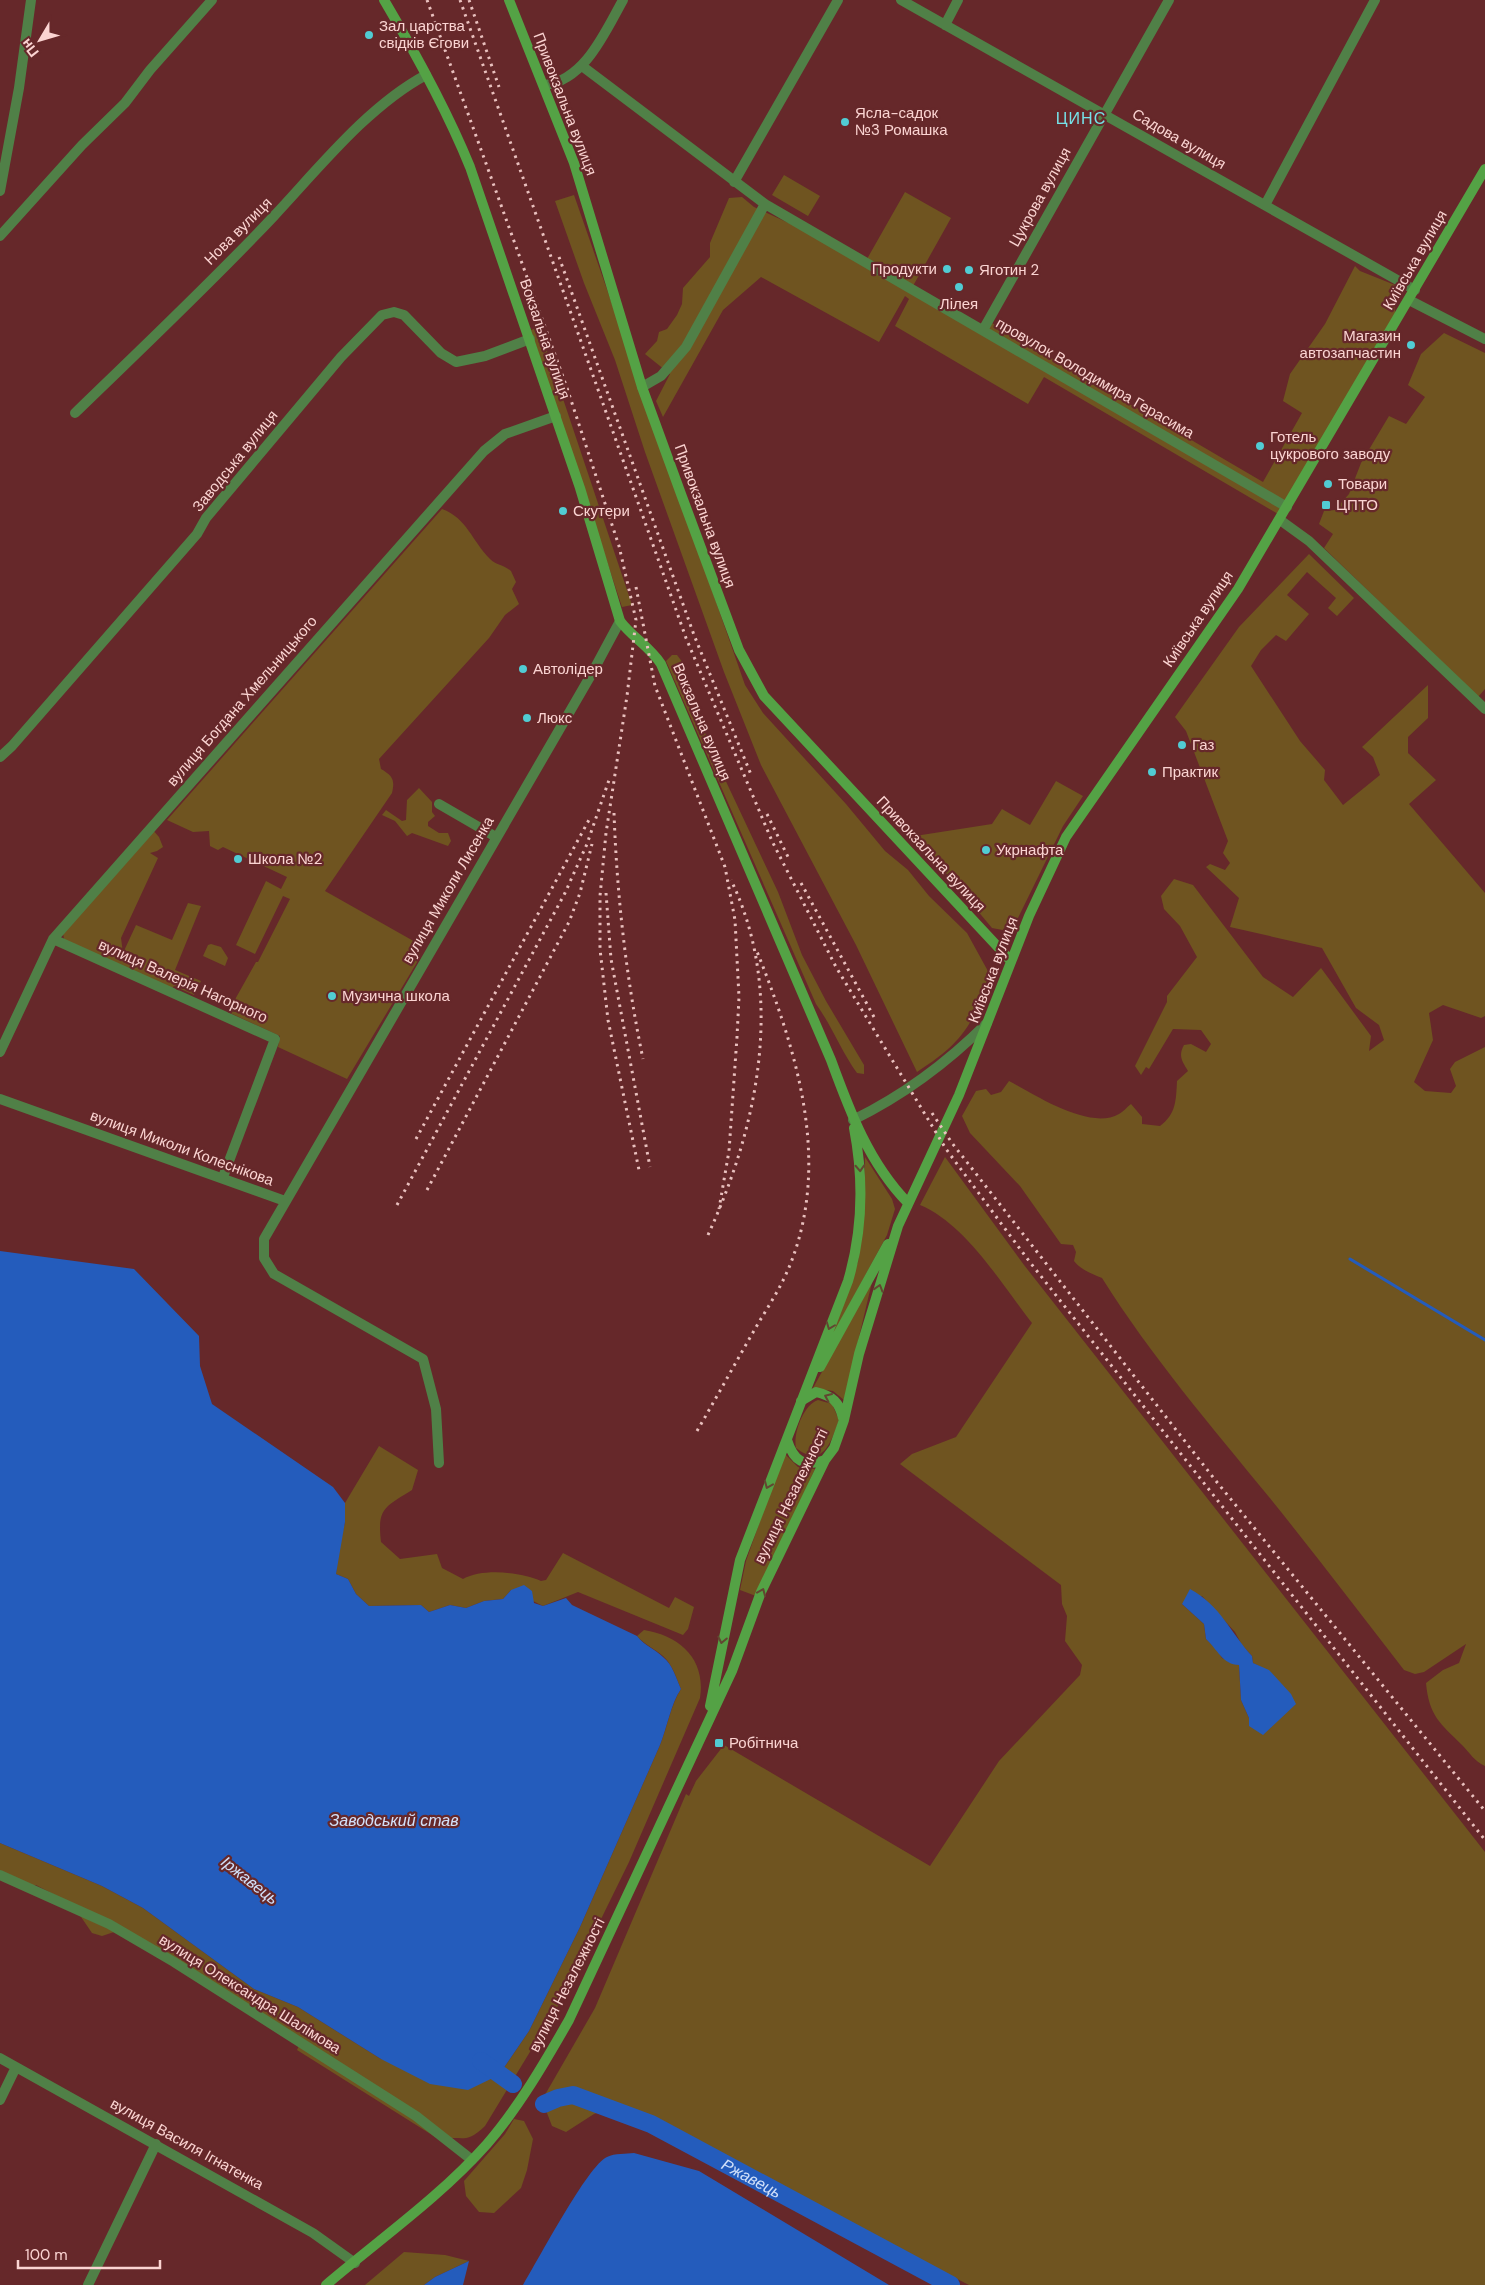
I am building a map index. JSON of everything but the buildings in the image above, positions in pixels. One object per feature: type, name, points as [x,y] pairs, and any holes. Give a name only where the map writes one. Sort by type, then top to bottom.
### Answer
[{"type":"main road","name":"Вокзальна вулиця","points":[[384,0],[452,122],[470,167],[556,416],[620,621],[628,631],[654,654],[660,664],[831,1060],[853,1120],[875,1161],[896,1191],[908,1203]]},
{"type":"main road","name":"Привокзальна вулиця","points":[[509,0],[528,50],[545,85],[574,163],[642,387],[733,633],[764,696],[1011,960]]},
{"type":"main road","name":"Київська вулиця","points":[[924,1169],[959,1095],[1011,960],[1066,837],[1234,595],[1280,520],[1485,169]]},
{"type":"main road","points":[[801,1402],[856,1253],[860,1225],[861,1166],[853,1120]]},
{"type":"main road","name":"вулиця Незалежності","points":[[326,2285],[355,2263],[472,2160],[502,2124],[549,2055],[569,2020],[626,1903],[708,1717],[732,1671],[761,1592],[825,1460],[834,1448],[844,1420],[859,1354],[898,1226],[924,1169]]},
{"type":"main road","points":[[801,1402],[898,1226]]},
{"type":"main road","points":[[801,1402],[816,1392],[827,1395],[840,1407],[844,1420]]},
{"type":"main road","name":"вулиця Незалежності","points":[[708,1717],[740,1560],[801,1402]]},
{"type":"main road","points":[[787,1440],[792,1453],[806,1464],[825,1460]]},
{"type":"street","points":[[0,191],[19,88],[31,0]]},
{"type":"street","points":[[0,236],[82,145],[125,103],[150,70],[212,0]]},
{"type":"street","points":[[545,85],[558,84],[582,66],[623,0]]},
{"type":"street","points":[[734,182],[838,0]]},
{"type":"street","name":"Садова вулиця","points":[[901,0],[1415,290]]},
{"type":"street","points":[[945,25],[958,0]]},
{"type":"street","name":"Цукрова вулиця","points":[[983,330],[1169,0]]},
{"type":"street","points":[[1265,205],[1375,0]]},
{"type":"street","name":"провулок Володимира Герасима","points":[[582,66],[734,182],[766,204],[1287,507]]},
{"type":"street","name":"Нова вулиця","points":[[75,413],[248,243],[347,139],[385,104],[426,74]]},
{"type":"street","points":[[642,387],[661,376],[686,347],[766,204]]},
{"type":"street","points":[[1409,300],[1485,339]]},
{"type":"street","name":"Заводська вулиця","points":[[0,757],[197,534],[206,518],[341,357],[382,314],[394,312],[404,315],[441,353],[456,362],[485,356],[530,339]]},
{"type":"street","name":"вулиця Богдана Хмельницького","points":[[0,1052],[54,939],[484,451],[505,434],[556,416]]},
{"type":"street","points":[[1280,520],[1310,541],[1485,709]]},
{"type":"street","name":"вулиця Миколи Лисенка","points":[[285,1200],[591,675],[620,621]]},
{"type":"street","points":[[439,804],[496,838]]},
{"type":"street","name":"вулиця Валерія Нагорного","points":[[54,939],[275,1039],[223,1177]]},
{"type":"street","points":[[853,1120],[883,1106],[926,1077],[955,1055],[989,1021]]},
{"type":"street","name":"вулиця Миколи Колеснікова","points":[[0,1100],[285,1200],[264,1239],[264,1258],[274,1274],[423,1359],[436,1409],[439,1463]]},
{"type":"street","name":"вулиця Олександра Шалімова","points":[[0,1875],[109,1924],[174,1962],[416,2116],[472,2160]]},
{"type":"street","name":"вулиця Василя Ігнатенка","points":[[0,2058],[314,2233],[355,2263]]},
{"type":"street","points":[[0,2100],[16,2067]]},
{"type":"street","points":[[88,2285],[156,2144]]},
{"type":"shaded area","points":[[784,175],[820,196],[808,216],[772,195]]},
{"type":"shaded area","points":[[905,192],[951,218],[913,286],[981,325],[985,319],[1263,482],[1302,413],[1283,401],[1290,374],[1325,324],[1355,266],[1360,271],[1395,285],[1395,313],[1278,514],[1044,377],[1028,404],[895,326],[909,299],[905,296],[879,342],[761,277],[723,310],[663,417],[656,401],[670,374],[645,354],[657,341],[659,332],[667,329],[677,315],[682,304],[683,288],[710,257],[710,243],[729,198],[742,197],[754,207],[867,259]]},
{"type":"shaded area","points":[[574,195],[745,685],[763,713],[846,804],[885,851],[908,870],[929,896],[967,933],[989,973],[978,1006],[965,1031],[946,1051],[917,1072],[856,945],[761,765],[724,672],[645,452],[615,360],[584,283],[555,201]]},
{"type":"shaded area","points":[[539,327],[632,605],[622,607],[531,330]]},
{"type":"shaded area","points":[[1444,333],[1485,353],[1485,689],[1478,697],[1324,548],[1333,534],[1319,524],[1324,511],[1335,510],[1349,494],[1361,463],[1389,416],[1406,424],[1425,397],[1408,385],[1421,354]]},
{"type":"shaded area","points":[[442,509],[458,518],[490,559],[511,571],[516,582],[512,589],[519,604],[505,615],[489,638],[379,759],[381,769],[392,779],[392,793],[325,891],[417,943],[420,951],[419,959],[347,1079],[278,1047],[280,1036],[228,1012],[256,962],[258,962],[290,899],[283,896],[255,954],[236,945],[266,881],[281,889],[287,877],[223,847],[218,850],[210,846],[209,831],[193,832],[167,820]]},
{"type":"shaded area","points":[[1309,554],[1354,598],[1337,616],[1328,608],[1336,598],[1307,572],[1287,595],[1309,614],[1286,641],[1276,635],[1261,650],[1251,666],[1300,741],[1325,770],[1324,780],[1343,805],[1380,775],[1373,757],[1362,747],[1428,685],[1428,718],[1408,737],[1408,753],[1436,780],[1409,804],[1485,893],[1485,1016],[1481,1018],[1443,1005],[1429,1013],[1433,1040],[1414,1082],[1425,1091],[1451,1093],[1456,1086],[1450,1069],[1455,1062],[1485,1047],[1485,1766],[1475,1759],[1437,1718],[1430,1704],[1426,1683],[1443,1670],[1459,1663],[1466,1644],[1424,1672],[1415,1674],[1404,1670],[1269,1497],[1161,1363],[1102,1278],[1083,1269],[1074,1261],[1076,1252],[1073,1245],[1061,1244],[1020,1186],[970,1133],[962,1116],[976,1091],[986,1089],[991,1095],[1001,1092],[1009,1081],[1048,1102],[1078,1115],[1107,1118],[1119,1114],[1131,1104],[1142,1117],[1142,1124],[1160,1126],[1169,1117],[1174,1106],[1177,1081],[1188,1071],[1181,1052],[1184,1045],[1191,1044],[1206,1052],[1211,1044],[1201,1030],[1173,1029],[1149,1069],[1146,1067],[1141,1075],[1135,1066],[1167,1002],[1167,996],[1197,957],[1180,926],[1164,909],[1161,896],[1174,879],[1193,885],[1263,977],[1293,997],[1321,968],[1371,1036],[1369,1051],[1384,1040],[1379,1025],[1356,1008],[1322,948],[1230,927],[1239,898],[1206,867],[1210,864],[1225,870],[1230,863],[1223,853],[1228,841],[1186,731],[1175,717],[1239,627]]},
{"type":"shaded area","points":[[672,655],[677,655],[683,663],[694,704],[714,756],[778,892],[802,955],[826,1001],[864,1065],[864,1074],[857,1073],[816,1004],[666,661]]},
{"type":"shaded area","points":[[1056,781],[1083,796],[1063,826],[1016,922],[1008,931],[992,928],[915,836],[992,824],[1002,809],[1030,825]]},
{"type":"shaded area","points":[[419,788],[432,802],[432,812],[435,816],[428,822],[428,826],[439,833],[448,833],[451,841],[448,846],[412,833],[407,836],[395,821],[382,815],[386,810],[402,821],[406,820],[407,800]]},
{"type":"shaded area","points":[[152,829],[159,837],[163,847],[150,853],[158,858],[121,938],[123,953],[136,925],[172,940],[188,903],[201,906],[175,970],[201,981],[194,995],[174,986],[168,993],[65,945],[63,933]]},
{"type":"shaded area","points":[[208,945],[221,947],[228,958],[225,966],[203,956]]},
{"type":"shaded area","points":[[865,1157],[892,1199],[895,1209],[887,1235],[822,1355],[858,1262],[863,1226]]},
{"type":"shaded area","points":[[945,1157],[1024,1265],[1485,1852],[1485,2285],[969,2285],[679,2137],[610,2108],[594,2114],[566,2132],[552,2126],[542,2100],[595,2008],[686,1794],[689,1796],[696,1781],[724,1745],[930,1866],[999,1761],[1080,1675],[1082,1665],[1065,1641],[1067,1616],[1062,1604],[1061,1585],[900,1464],[912,1454],[956,1437],[1032,1323],[996,1274],[968,1241],[937,1214],[920,1205]],"holes":[[[1202,1596],[1235,1632],[1242,1645],[1252,1656],[1253,1663],[1259,1666],[1249,1726],[1249,1718],[1241,1700],[1239,1665],[1222,1658],[1216,1648],[1206,1639],[1204,1624],[1182,1604]]]},
{"type":"shaded area","points":[[872,1282],[844,1400],[833,1391],[813,1388]]},
{"type":"shaded area","points":[[818,1400],[832,1404],[839,1420],[833,1437],[825,1450],[813,1456],[805,1454],[796,1448],[795,1442],[800,1421],[808,1408]]},
{"type":"shaded area","points":[[379,1446],[418,1470],[412,1490],[389,1505],[382,1515],[380,1522],[381,1542],[400,1559],[437,1554],[442,1568],[463,1579],[481,1573],[502,1572],[523,1575],[541,1581],[546,1580],[563,1553],[669,1608],[675,1597],[694,1607],[688,1629],[683,1635],[578,1592],[543,1606],[511,1590],[503,1599],[484,1601],[466,1608],[450,1605],[429,1612],[421,1605],[369,1606],[356,1594],[348,1579],[336,1574],[337,1558],[345,1522],[345,1503]]},
{"type":"shaded area","points":[[784,1453],[798,1467],[815,1469],[756,1596],[740,1590],[746,1561]]},
{"type":"shaded area","points":[[644,1630],[669,1638],[680,1644],[688,1652],[695,1661],[699,1672],[701,1684],[700,1698],[629,1862],[578,1966],[573,1981],[485,2126],[468,2138],[440,2140],[297,2050],[302,2039],[117,1931],[102,1936],[92,1933],[79,1914],[55,1895],[36,1885],[26,1889],[0,1878],[0,1843],[102,1886],[143,1908],[254,1989],[298,2007],[381,2059],[499,2075],[529,2031],[580,1927],[660,1745],[674,1702],[681,1689],[669,1663],[637,1636]]},
{"type":"shaded area","points":[[514,2119],[524,2121],[533,2139],[527,2170],[521,2188],[494,2213],[479,2212],[466,2196],[464,2181],[505,2134]]},
{"type":"shaded area","points":[[404,2252],[445,2255],[469,2261],[435,2277],[424,2285],[365,2285]]},
{"type":"water","name":"Заводський став","points":[[0,1251],[134,1269],[199,1336],[200,1366],[212,1404],[333,1487],[345,1503],[345,1522],[336,1574],[348,1579],[356,1594],[369,1606],[421,1605],[429,1612],[450,1605],[466,1608],[484,1601],[503,1599],[511,1590],[524,1585],[532,1591],[534,1603],[543,1606],[566,1598],[572,1605],[637,1636],[663,1657],[672,1668],[681,1689],[672,1708],[660,1745],[580,1927],[529,2031],[499,2075],[468,2090],[430,2084],[381,2059],[298,2007],[254,1989],[143,1908],[102,1886],[0,1843]]},
{"type":"water","points":[[1190,1589],[1210,1603],[1252,1656],[1253,1663],[1269,1670],[1291,1694],[1296,1704],[1263,1735],[1249,1726],[1249,1718],[1241,1700],[1239,1665],[1229,1662],[1221,1656],[1206,1639],[1204,1624],[1182,1604]]},
{"type":"water","points":[[634,2153],[699,2171],[889,2285],[523,2285],[588,2177],[607,2157],[617,2154]]},
{"type":"water","points":[[469,2261],[463,2285],[424,2285],[435,2277]]},
{"type":"waterway","points":[[1350,1259],[1485,1340]]},
{"type":"waterway","name":"Ржавець","points":[[481,2061],[513,2084]]},
{"type":"waterway","name":"Ржавець","points":[[544,2104],[558,2098],[573,2095],[651,2124],[951,2285]]},
{"type":"railway","points":[[427,0],[567,388],[619,546],[636,620],[627,696],[606,833],[600,896],[600,949],[608,1020],[639,1170]]},
{"type":"railway","points":[[460,0],[686,638],[772,841],[836,967],[946,1149],[1029,1261],[1485,1840]]},
{"type":"railway","points":[[469,0],[499,87]]},
{"type":"railway","points":[[559,257],[694,635],[752,777]]},
{"type":"railway","points":[[636,587],[655,686],[725,867],[735,920],[739,997],[737,1037],[729,1151],[719,1209]]},
{"type":"railway","points":[[397,1205],[565,893],[587,844],[609,780]]},
{"type":"railway","points":[[614,813],[617,875],[623,936],[643,1059]]},
{"type":"railway","points":[[767,814],[790,861]]},
{"type":"railway","points":[[416,1139],[590,818]]},
{"type":"railway","points":[[427,1190],[569,922],[580,893],[592,844]]},
{"type":"railway","points":[[708,1235],[726,1193],[740,1150],[752,1105],[759,1059],[761,1014],[758,968],[748,924],[731,880]]},
{"type":"railway","points":[[801,883],[874,1017]]},
{"type":"railway","points":[[606,893],[611,959],[650,1167]]},
{"type":"railway","points":[[697,1431],[787,1272],[802,1225],[808,1185],[808,1145],[804,1105],[784,1026],[756,949]]},
{"type":"railway","points":[[932,1113],[952,1143],[1216,1481],[1485,1811]]},
{"type":"place","name":"Зал царства свідків Єгови","points":[[369,35]]},
{"type":"place","name":"Ясла-садок №3 Ромашка","points":[[845,122]]},
{"type":"place","name":"Продукти","points":[[947,269]]},
{"type":"place","name":"Яготин 2","points":[[969,270]]},
{"type":"place","name":"Лілея","points":[[959,287]]},
{"type":"place","name":"Магазин автозапчастин","points":[[1411,345]]},
{"type":"place","name":"Готель цукрового заводу","points":[[1260,446]]},
{"type":"place","name":"Товари","points":[[1328,484]]},
{"type":"place","name":"ЦПТО","points":[[1326,505]]},
{"type":"place","name":"Скутери","points":[[563,511]]},
{"type":"place","name":"Автолідер","points":[[523,669]]},
{"type":"place","name":"Люкс","points":[[527,718]]},
{"type":"place","name":"Газ","points":[[1182,745]]},
{"type":"place","name":"Практик","points":[[1152,772]]},
{"type":"place","name":"Укрнафта","points":[[986,850]]},
{"type":"place","name":"Школа №2","points":[[238,859]]},
{"type":"place","name":"Музична школа","points":[[332,996]]},
{"type":"place","name":"Робітнича","points":[[719,1743]]},
{"type":"district","name":"ЦИНС","points":[[1081,118]]},
{"type":"water label","name":"Іржавець","points":[[250,1880]]}]
